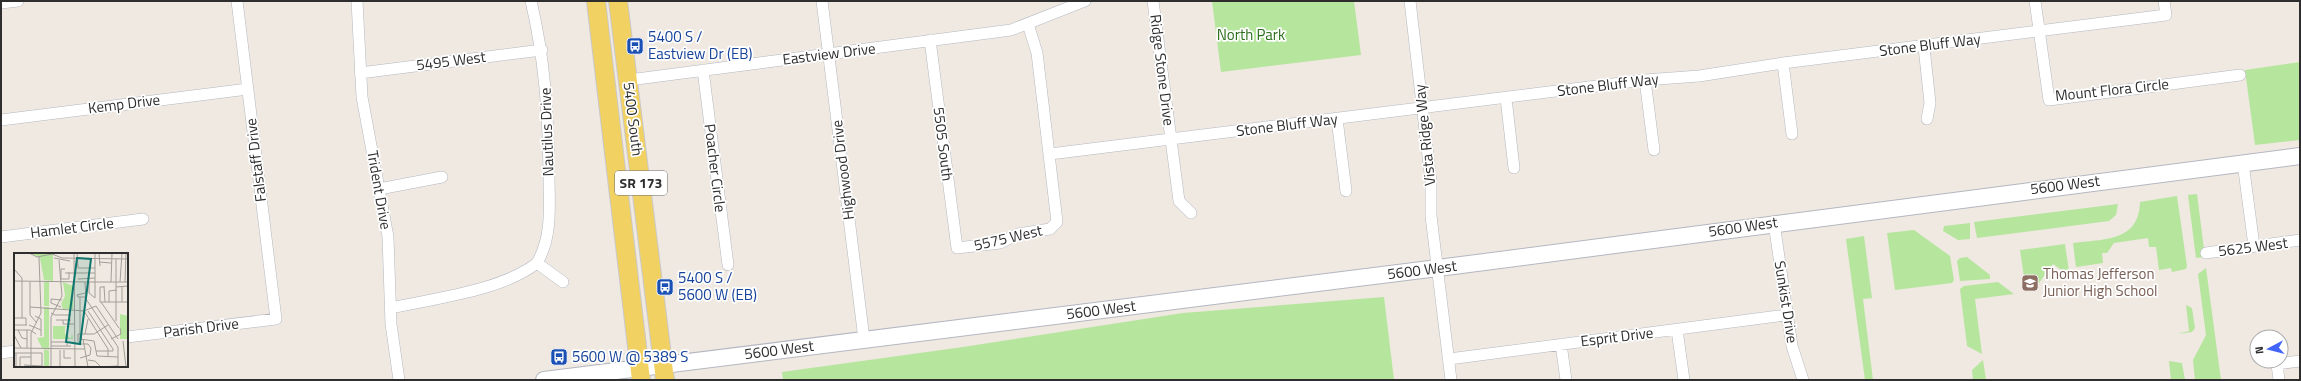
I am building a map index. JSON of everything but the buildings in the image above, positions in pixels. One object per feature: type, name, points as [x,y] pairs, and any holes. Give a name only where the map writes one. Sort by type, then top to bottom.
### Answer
[{"type":"main road","name":"5400 South","points":[[596,1],[641,374]]},
{"type":"main road","points":[[610,1],[618,64],[622,74],[629,80]]},
{"type":"main road","name":"5400 South","points":[[618,1],[664,372]]},
{"type":"main road","name":"5600 West","points":[[544,380],[664,372],[864,339],[1438,268],[1774,223],[2300,156]]},
{"type":"street","points":[[1,3],[18,1]]},
{"type":"street","name":"Falstaff Drive","points":[[237,1],[276,319]]},
{"type":"street","name":"Trident Drive","points":[[357,1],[360,73],[388,237],[391,308],[399,380]]},
{"type":"street","name":"Nautilus Drive","points":[[531,1],[542,50],[548,101],[549,225],[544,250],[537,263]]},
{"type":"street","name":"Highwood Drive","points":[[822,1],[864,339]]},
{"type":"street","name":"Eastview Drive","points":[[629,80],[1011,30],[1085,1]]},
{"type":"street","name":"Ridge Stone Drive","points":[[1153,1],[1179,201],[1191,213]]},
{"type":"street","name":"Vista Ridge Way","points":[[1410,1],[1431,182],[1431,216],[1451,380]]},
{"type":"street","points":[[2035,1],[2039,32]]},
{"type":"street","name":"Stone Bluff Way","points":[[1050,154],[1645,80],[1699,76],[1783,63],[1924,47],[2166,15],[2164,1]]},
{"type":"street","points":[[1028,24],[1037,53],[1050,154]]},
{"type":"street","name":"Mount Flora Circle","points":[[2039,32],[2049,100],[2240,75]]},
{"type":"street","name":"5505 South","points":[[930,40],[957,248]]},
{"type":"street","points":[[1924,47],[1930,102],[1927,119]]},
{"type":"street","name":"5495 West","points":[[360,73],[542,50]]},
{"type":"street","points":[[1783,63],[1792,134]]},
{"type":"street","name":"Poacher Circle","points":[[703,70],[728,265]]},
{"type":"street","points":[[1645,80],[1654,150]]},
{"type":"street","name":"Kemp Drive","points":[[1,120],[248,89]]},
{"type":"street","points":[[1506,98],[1514,168]]},
{"type":"street","points":[[1337,119],[1346,191]]},
{"type":"street","name":"5575 West","points":[[957,248],[1000,243],[1018,234],[1050,229],[1058,222],[1050,154]]},
{"type":"street","points":[[2243,163],[2254,246]]},
{"type":"street","points":[[379,189],[442,177]]},
{"type":"street","name":"Hamlet Circle","points":[[1,237],[143,219]]},
{"type":"street","name":"Sunkist Drive","points":[[1774,223],[1786,315],[1792,346],[1803,380]]},
{"type":"street","name":"5625 West","points":[[2206,253],[2300,240]]},
{"type":"street","points":[[391,308],[512,279],[537,263],[563,282]]},
{"type":"street","name":"Esprit Drive","points":[[1448,359],[1786,315]]},
{"type":"street","name":"Parish Drive","points":[[128,337],[276,319]]},
{"type":"street","points":[[1677,330],[1684,380]]},
{"type":"street","points":[[1561,344],[1566,380]]},
{"type":"street","points":[[1,353],[14,351]]},
{"type":"street","points":[[2279,380],[2278,364],[2300,361]]},
{"type":"green space","name":"North Park","points":[[1212,1],[1354,1],[1361,55],[1221,72]]},
{"type":"green space","points":[[2300,62],[2300,140],[2255,145],[2245,70]]},
{"type":"green space","points":[[2197,194],[2205,257],[2196,258],[2188,195]]},
{"type":"green space","points":[[2177,196],[2187,266],[2186,269],[2172,272],[2171,268],[2159,270],[2156,247],[2149,247],[2148,238],[2114,243],[2107,253],[2102,253],[2103,263],[2076,267],[2073,243],[2096,241],[2118,236],[2127,231],[2133,225],[2138,215],[2140,202]]},
{"type":"green space","points":[[2118,204],[2116,215],[2109,221],[1977,238],[1974,222]]},
{"type":"green space","points":[[1970,223],[1970,239],[1958,240],[1943,231],[1944,226]]},
{"type":"green space","points":[[1914,230],[1950,256],[1954,280],[1952,283],[1895,290],[1887,233]]},
{"type":"green space","points":[[1864,236],[1872,298],[1863,299],[1873,380],[1865,380],[1846,239]]},
{"type":"green space","points":[[2065,244],[2069,271],[2063,271],[2053,264],[2039,283],[2025,284],[2020,250]]},
{"type":"green space","points":[[1967,257],[1990,275],[1990,279],[1960,281],[1957,261],[1960,258]]},
{"type":"green space","points":[[2206,268],[2221,380],[2195,380],[2193,360],[2206,335],[2198,274]]},
{"type":"green space","points":[[1998,282],[2014,294],[1975,299],[1982,354],[1967,346],[1960,289],[1964,286]]},
{"type":"green space","points":[[1384,297],[1394,380],[783,380],[782,372],[963,347],[1183,313]]},
{"type":"green space","points":[[2186,305],[2192,308],[2195,328],[2192,332],[2177,334],[2189,331]]},
{"type":"green space","points":[[1983,360],[1986,380],[1973,380],[1972,370]]},
{"type":"green space","points":[[2169,361],[2182,363],[2185,380],[2171,380]]},
{"type":"place","name":"5400 S / Eastview Dr (EB)","points":[[635,46]]},
{"type":"place","name":"Thomas Jefferson Junior High School","points":[[2030,283]]},
{"type":"place","name":"5400 S / 5600 W (EB)","points":[[665,287]]},
{"type":"place","name":"5600 W @ 5389 S","points":[[559,357]]}]
